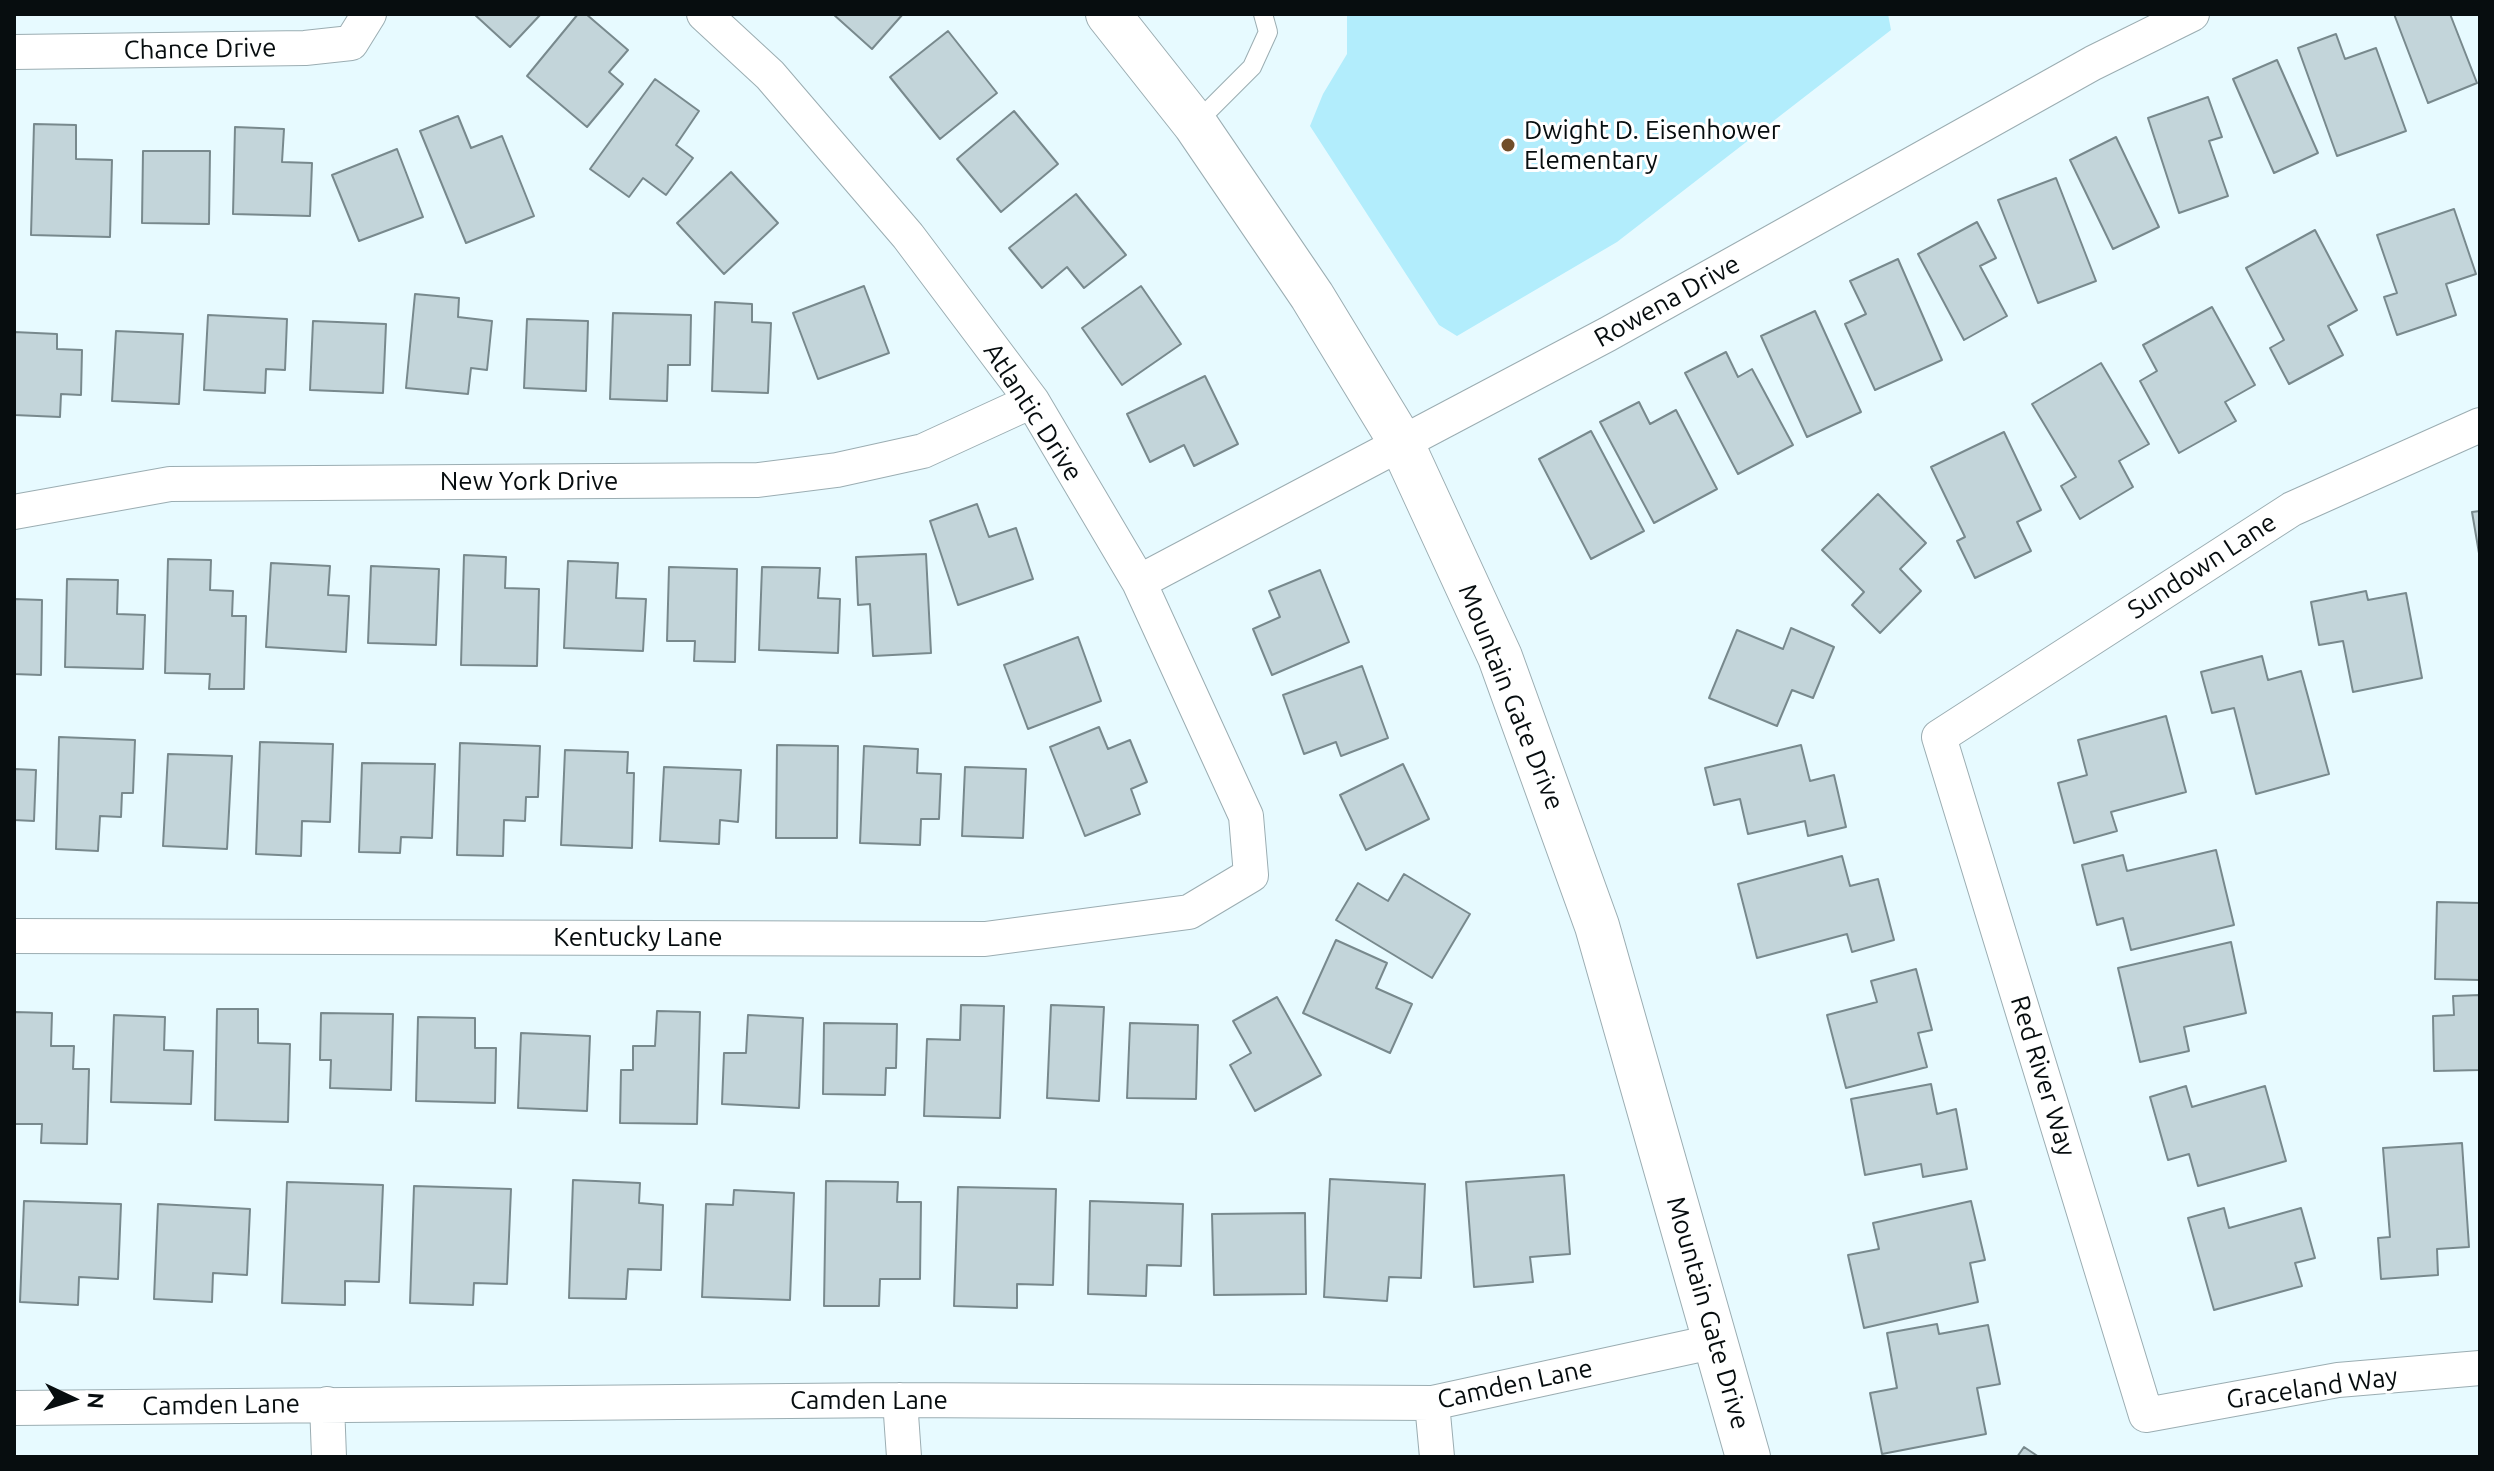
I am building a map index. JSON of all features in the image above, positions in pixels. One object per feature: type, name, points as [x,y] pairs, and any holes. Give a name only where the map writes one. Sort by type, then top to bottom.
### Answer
[{"type":"main road","name":"Mountain Gate Drive","points":[[1108,14],[1195,124],[1312,296],[1402,444],[1500,657],[1597,926],[1748,1457]]},
{"type":"street","name":"Chance Drive","points":[[14,52],[305,48],[351,43],[369,14]]},
{"type":"street","name":"Atlantic Drive","points":[[704,14],[770,75],[898,225],[1032,401],[1139,582],[1246,816],[1251,875]]},
{"type":"street","name":"Rowena Drive","points":[[1139,582],[1608,334],[2093,63],[2192,14]]},
{"type":"street","name":"New York Drive","points":[[14,512],[170,484],[758,480],[837,470],[923,451],[1032,401]]},
{"type":"street","name":"Sundown Lane","points":[[1939,737],[2292,509],[2480,425]]},
{"type":"street","name":"Red River Way","points":[[1939,737],[2146,1415]]},
{"type":"street","name":"Kentucky Lane","points":[[14,936],[985,939],[1189,912],[1251,875]]},
{"type":"street","name":"Camden Lane","points":[[14,1408],[900,1400],[1432,1403],[1717,1341]]},
{"type":"street","name":"Graceland Way","points":[[2146,1415],[2338,1380],[2480,1368]]},
{"type":"street","points":[[900,1400],[904,1457]]},
{"type":"street","points":[[1432,1403],[1437,1457]]},
{"type":"street","points":[[327,1404],[329,1457]]},
{"type":"lane","points":[[1195,124],[1252,67],[1268,32],[1263,14]]},
{"type":"shaded area","name":"Dwight D. Eisenhower Elementary","points":[[1347,14],[1888,14],[1891,30],[1617,242],[1457,336],[1439,325],[1310,126],[1323,94],[1347,54]]},
{"type":"building","points":[[474,14],[541,14],[510,47]]},
{"type":"building","points":[[578,14],[586,14],[628,50],[609,72],[623,84],[587,127],[527,76]]},
{"type":"building","points":[[833,14],[903,14],[872,49]]},
{"type":"building","points":[[2394,14],[2450,14],[2477,83],[2428,103]]},
{"type":"building","points":[[948,31],[997,93],[940,139],[890,77]]},
{"type":"building","points":[[2336,34],[2345,59],[2376,48],[2406,131],[2337,156],[2298,48]]},
{"type":"building","points":[[2277,60],[2318,153],[2274,173],[2233,79]]},
{"type":"building","points":[[655,79],[699,111],[676,145],[693,158],[666,195],[643,178],[629,197],[590,169]]},
{"type":"building","points":[[2208,97],[2222,137],[2209,141],[2228,196],[2179,213],[2148,118]]},
{"type":"building","points":[[1014,111],[1058,164],[1001,212],[957,159]]},
{"type":"building","points":[[458,116],[471,148],[502,136],[534,216],[466,243],[420,131]]},
{"type":"building","points":[[34,124],[76,125],[76,159],[112,160],[110,237],[31,235]]},
{"type":"building","points":[[235,127],[284,129],[282,162],[312,163],[310,216],[233,214]]},
{"type":"building","points":[[2116,137],[2159,227],[2113,249],[2070,160]]},
{"type":"building","points":[[397,149],[423,217],[359,241],[332,175]]},
{"type":"building","points":[[143,151],[210,151],[209,224],[142,223]]},
{"type":"building","points":[[731,172],[778,223],[724,274],[677,223]]},
{"type":"building","points":[[2056,178],[2096,281],[2038,303],[1998,200]]},
{"type":"building","points":[[1076,194],[1126,255],[1084,288],[1067,267],[1042,288],[1009,248]]},
{"type":"building","points":[[2454,209],[2476,274],[2446,284],[2456,315],[2397,335],[2384,297],[2397,293],[2377,235]]},
{"type":"building","points":[[1977,222],[1996,258],[1980,266],[2007,316],[1964,340],[1918,254]]},
{"type":"building","points":[[2315,230],[2357,310],[2328,326],[2343,355],[2289,384],[2270,348],[2284,340],[2246,268]]},
{"type":"building","points":[[1898,259],[1942,360],[1875,390],[1845,324],[1866,314],[1850,281]]},
{"type":"building","points":[[864,286],[889,353],[818,379],[793,313]]},
{"type":"building","points":[[1141,286],[1181,344],[1122,385],[1082,328]]},
{"type":"building","points":[[415,294],[459,298],[458,317],[492,321],[487,370],[471,368],[468,394],[406,388]]},
{"type":"building","points":[[715,302],[752,304],[752,322],[771,323],[768,393],[712,391]]},
{"type":"building","points":[[2212,307],[2255,385],[2225,402],[2236,421],[2179,453],[2140,381],[2157,371],[2143,345]]},
{"type":"building","points":[[1815,311],[1861,412],[1807,437],[1761,336]]},
{"type":"building","points":[[613,313],[691,315],[690,365],[668,365],[667,401],[610,399]]},
{"type":"building","points":[[208,315],[287,319],[285,370],[266,369],[265,393],[204,390]]},
{"type":"building","points":[[527,319],[588,321],[586,391],[524,388]]},
{"type":"building","points":[[313,321],[386,324],[383,393],[310,390]]},
{"type":"building","points":[[116,331],[183,334],[179,404],[112,401]]},
{"type":"building","points":[[14,332],[57,334],[57,349],[82,350],[81,395],[61,394],[60,417],[14,415]]},
{"type":"building","points":[[1726,352],[1738,377],[1752,369],[1793,445],[1738,474],[1685,373]]},
{"type":"building","points":[[2101,363],[2149,444],[2119,461],[2133,487],[2080,519],[2061,486],[2076,477],[2032,404]]},
{"type":"building","points":[[1205,376],[1238,444],[1194,466],[1184,445],[1150,462],[1127,414]]},
{"type":"building","points":[[1639,402],[1650,424],[1676,410],[1717,489],[1654,523],[1600,422]]},
{"type":"building","points":[[1591,431],[1644,531],[1591,559],[1539,459]]},
{"type":"building","points":[[2004,432],[2041,510],[2017,522],[2031,551],[1975,578],[1957,541],[1965,537],[1931,467]]},
{"type":"building","points":[[1878,494],[1926,543],[1900,569],[1921,591],[1880,633],[1852,605],[1864,592],[1822,550]]},
{"type":"building","points":[[977,504],[989,537],[1016,528],[1033,579],[958,605],[930,521]]},
{"type":"building","points":[[2480,511],[2480,559],[2472,512]]},
{"type":"building","points":[[926,554],[931,653],[873,656],[870,604],[858,605],[856,557]]},
{"type":"building","points":[[464,555],[506,557],[505,588],[539,589],[537,666],[461,665]]},
{"type":"building","points":[[168,559],[211,560],[210,590],[233,591],[232,616],[246,616],[244,689],[209,689],[210,674],[165,673]]},
{"type":"building","points":[[568,561],[618,563],[616,598],[646,599],[643,651],[564,648]]},
{"type":"building","points":[[271,563],[330,566],[328,595],[349,596],[346,652],[266,647]]},
{"type":"building","points":[[371,566],[439,569],[436,645],[368,643]]},
{"type":"building","points":[[669,567],[737,569],[735,662],[694,661],[695,641],[667,641]]},
{"type":"building","points":[[762,567],[820,568],[818,598],[840,599],[838,653],[759,650]]},
{"type":"building","points":[[1320,570],[1349,642],[1272,675],[1253,629],[1280,617],[1269,591]]},
{"type":"building","points":[[67,579],[118,580],[117,614],[145,615],[143,669],[65,667]]},
{"type":"building","points":[[2366,591],[2368,600],[2406,593],[2422,678],[2353,692],[2343,641],[2319,645],[2311,602]]},
{"type":"building","points":[[14,599],[42,600],[41,675],[14,674]]},
{"type":"building","points":[[1791,628],[1834,647],[1813,698],[1792,690],[1777,726],[1709,698],[1737,630],[1783,649]]},
{"type":"building","points":[[1078,637],[1101,701],[1028,729],[1004,665]]},
{"type":"building","points":[[2262,656],[2268,680],[2301,671],[2329,774],[2256,794],[2234,708],[2212,713],[2201,672]]},
{"type":"building","points":[[1362,666],[1388,738],[1341,756],[1336,742],[1304,754],[1283,695]]},
{"type":"building","points":[[2166,716],[2186,792],[2111,812],[2117,831],[2074,843],[2058,783],[2087,775],[2078,740]]},
{"type":"building","points":[[1099,727],[1108,749],[1130,740],[1147,782],[1131,789],[1140,814],[1085,836],[1050,747]]},
{"type":"building","points":[[59,737],[135,740],[133,793],[122,793],[121,817],[100,816],[98,851],[56,849]]},
{"type":"building","points":[[260,742],[333,744],[330,822],[302,821],[301,856],[256,854]]},
{"type":"building","points":[[460,743],[540,746],[538,797],[526,797],[525,821],[504,820],[503,856],[457,855]]},
{"type":"building","points":[[777,745],[838,746],[837,838],[776,838]]},
{"type":"building","points":[[1801,745],[1810,781],[1834,775],[1846,827],[1808,836],[1805,821],[1748,834],[1740,799],[1714,805],[1705,768]]},
{"type":"building","points":[[864,746],[918,749],[917,773],[941,774],[939,819],[921,819],[920,845],[860,843]]},
{"type":"building","points":[[565,750],[628,752],[627,773],[634,773],[632,848],[561,845]]},
{"type":"building","points":[[168,754],[232,756],[227,849],[163,846]]},
{"type":"building","points":[[362,763],[435,764],[432,838],[401,837],[400,853],[359,852]]},
{"type":"building","points":[[1403,764],[1429,819],[1366,850],[1340,795]]},
{"type":"building","points":[[664,767],[741,770],[738,822],[720,820],[719,844],[660,841]]},
{"type":"building","points":[[965,767],[1026,769],[1023,838],[962,836]]},
{"type":"building","points":[[14,769],[36,770],[34,821],[14,820]]},
{"type":"building","points":[[2216,850],[2234,925],[2131,950],[2123,918],[2097,925],[2082,865],[2123,855],[2127,871]]},
{"type":"building","points":[[1842,856],[1850,886],[1878,879],[1894,940],[1852,952],[1847,934],[1757,958],[1738,884]]},
{"type":"building","points":[[1404,874],[1470,914],[1432,978],[1336,920],[1358,883],[1388,901]]},
{"type":"building","points":[[2437,902],[2480,903],[2480,980],[2435,979]]},
{"type":"building","points":[[1336,940],[1387,963],[1376,988],[1412,1004],[1390,1053],[1303,1013]]},
{"type":"building","points":[[2231,942],[2246,1013],[2184,1027],[2189,1051],[2140,1062],[2118,968]]},
{"type":"building","points":[[1916,969],[1932,1030],[1918,1033],[1927,1067],[1846,1088],[1827,1015],[1877,1002],[1871,981]]},
{"type":"building","points":[[2480,995],[2480,1070],[2434,1071],[2433,1016],[2454,1015],[2453,996]]},
{"type":"building","points":[[1277,997],[1321,1075],[1255,1111],[1230,1065],[1251,1053],[1233,1021]]},
{"type":"building","points":[[961,1005],[1004,1006],[1000,1118],[924,1116],[927,1039],[960,1040]]},
{"type":"building","points":[[1051,1005],[1104,1007],[1099,1101],[1047,1098]]},
{"type":"building","points":[[217,1009],[258,1009],[258,1043],[290,1044],[288,1122],[215,1120]]},
{"type":"building","points":[[657,1011],[700,1012],[697,1124],[620,1123],[621,1070],[633,1070],[633,1046],[655,1046]]},
{"type":"building","points":[[14,1012],[52,1013],[51,1046],[74,1046],[73,1069],[89,1069],[87,1144],[41,1143],[42,1124],[14,1124]]},
{"type":"building","points":[[321,1013],[393,1014],[391,1090],[330,1088],[331,1060],[320,1060]]},
{"type":"building","points":[[114,1015],[165,1017],[164,1050],[193,1051],[191,1104],[111,1102]]},
{"type":"building","points":[[748,1015],[803,1018],[799,1108],[722,1104],[724,1053],[746,1053]]},
{"type":"building","points":[[418,1017],[475,1018],[475,1048],[496,1048],[495,1103],[416,1101]]},
{"type":"building","points":[[824,1023],[897,1024],[896,1068],[886,1068],[885,1095],[823,1094]]},
{"type":"building","points":[[1130,1023],[1198,1025],[1196,1099],[1127,1098]]},
{"type":"building","points":[[521,1033],[590,1036],[587,1111],[518,1108]]},
{"type":"building","points":[[1931,1084],[1937,1114],[1956,1109],[1967,1169],[1923,1177],[1921,1164],[1865,1175],[1851,1099]]},
{"type":"building","points":[[2186,1086],[2192,1107],[2265,1086],[2286,1161],[2198,1186],[2189,1154],[2168,1160],[2150,1097]]},
{"type":"building","points":[[2462,1143],[2469,1247],[2437,1249],[2438,1275],[2381,1279],[2378,1238],[2390,1237],[2383,1148]]},
{"type":"building","points":[[1564,1175],[1570,1254],[1530,1257],[1533,1282],[1474,1287],[1466,1182]]},
{"type":"building","points":[[1330,1179],[1425,1184],[1421,1278],[1389,1277],[1387,1301],[1324,1297]]},
{"type":"building","points":[[573,1180],[640,1183],[639,1203],[663,1205],[661,1270],[628,1269],[626,1299],[569,1298]]},
{"type":"building","points":[[826,1181],[898,1182],[897,1202],[921,1202],[920,1279],[880,1279],[879,1306],[824,1306]]},
{"type":"building","points":[[287,1182],[383,1185],[379,1282],[345,1281],[345,1305],[282,1303]]},
{"type":"building","points":[[414,1186],[511,1189],[507,1284],[474,1283],[473,1305],[410,1303]]},
{"type":"building","points":[[958,1187],[1056,1189],[1053,1285],[1017,1284],[1017,1308],[954,1306]]},
{"type":"building","points":[[734,1190],[794,1193],[790,1300],[702,1297],[706,1204],[733,1205]]},
{"type":"building","points":[[24,1201],[121,1204],[118,1279],[79,1277],[78,1305],[20,1302]]},
{"type":"building","points":[[1090,1201],[1183,1204],[1181,1266],[1147,1265],[1146,1296],[1088,1294]]},
{"type":"building","points":[[1971,1201],[1985,1260],[1970,1263],[1978,1302],[1864,1328],[1848,1255],[1879,1249],[1873,1223]]},
{"type":"building","points":[[158,1204],[250,1209],[247,1275],[213,1273],[212,1302],[154,1299]]},
{"type":"building","points":[[2224,1208],[2229,1228],[2301,1208],[2315,1258],[2295,1263],[2302,1286],[2214,1310],[2188,1218]]},
{"type":"building","points":[[1305,1213],[1306,1294],[1214,1295],[1212,1214]]},
{"type":"building","points":[[1937,1324],[1939,1334],[1988,1325],[2000,1384],[1977,1388],[1986,1434],[1882,1454],[1870,1393],[1897,1388],[1887,1333]]},
{"type":"building","points":[[2024,1447],[2039,1457],[2017,1457]]},
{"type":"place","name":"Dwight D. Eisenhower Elementary","points":[[1508,145]]}]
